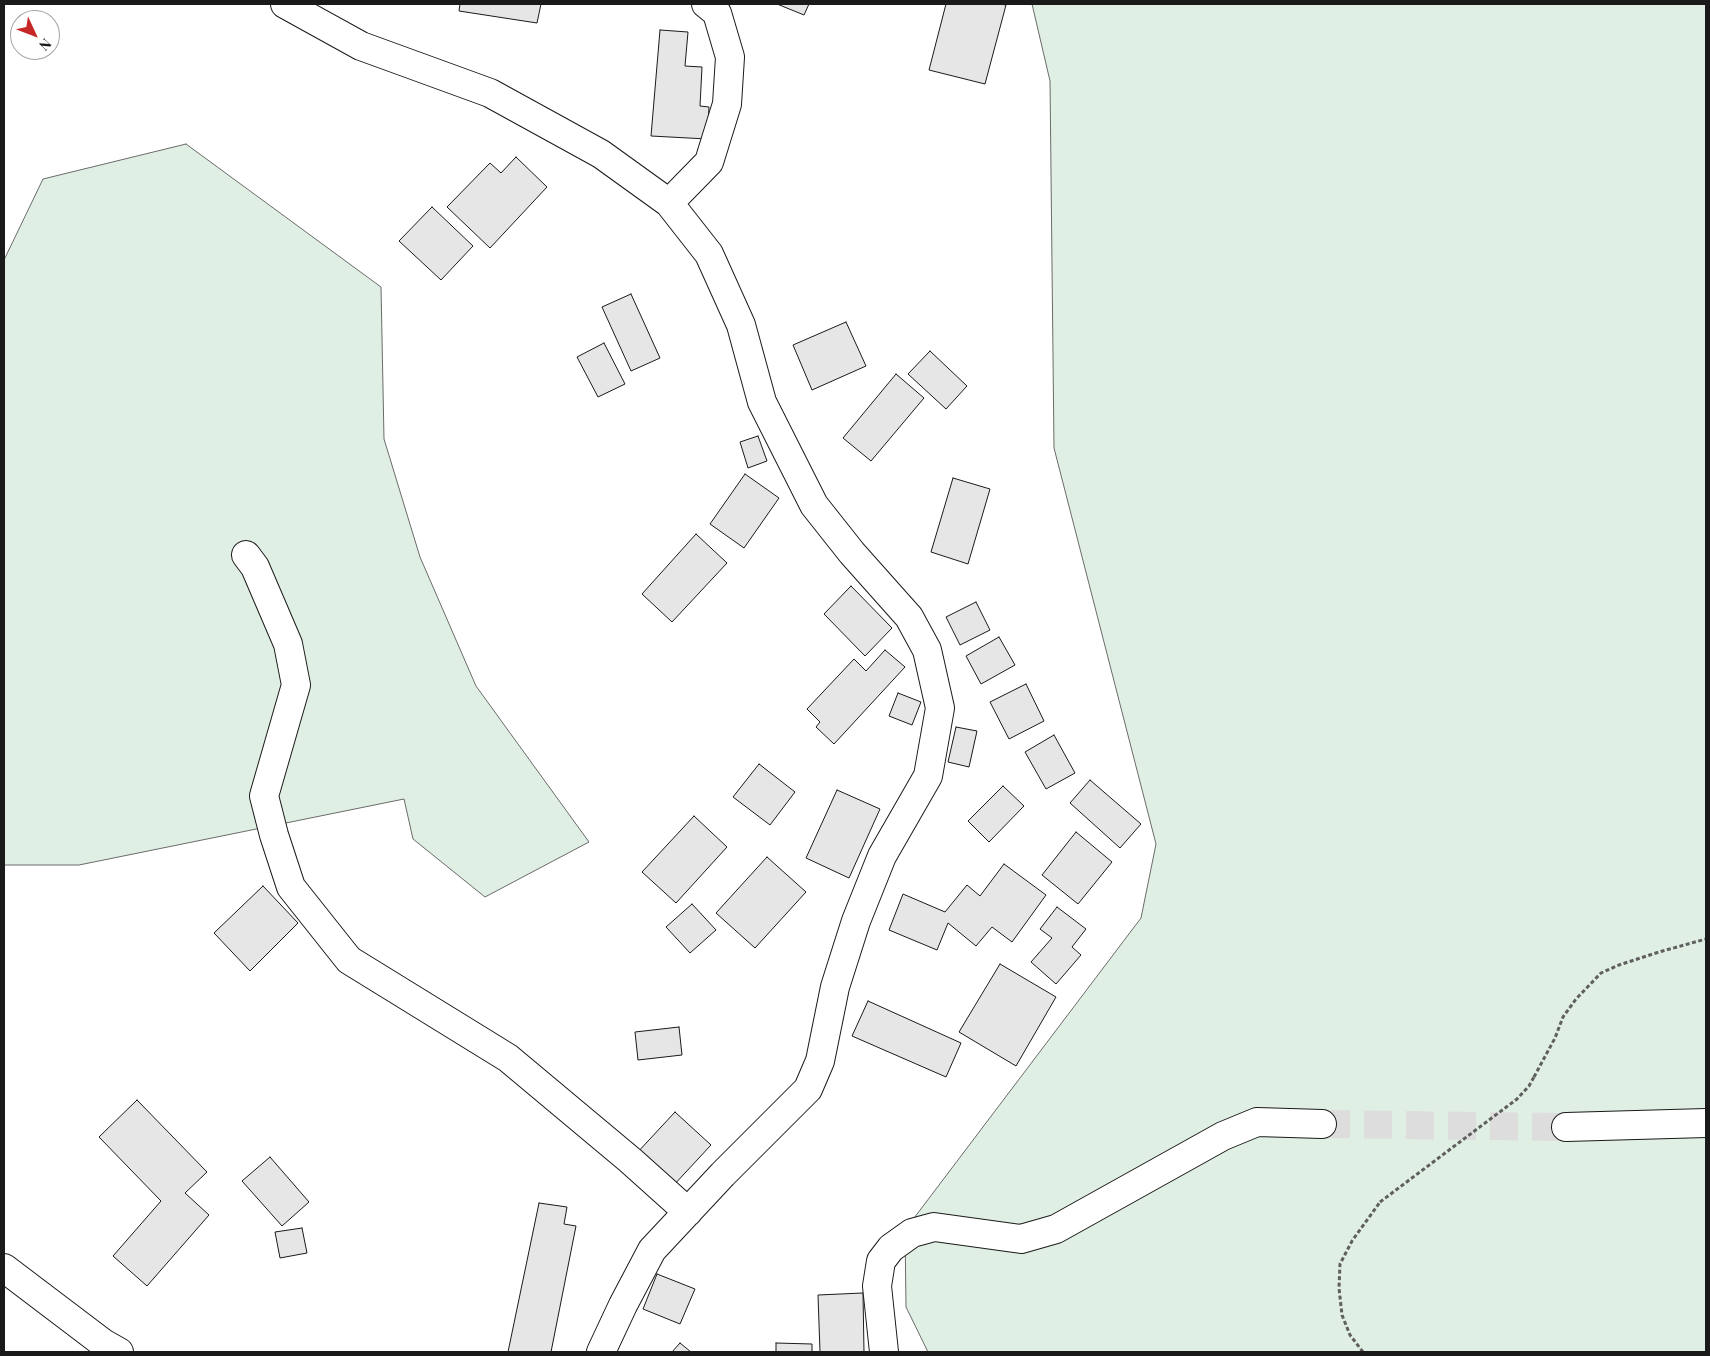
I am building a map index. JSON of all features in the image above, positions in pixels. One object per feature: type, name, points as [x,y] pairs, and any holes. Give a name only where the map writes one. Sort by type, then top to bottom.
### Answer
[{"type":"street","points":[[285,4],[361,46],[490,93],[601,154],[669,203],[709,254],[741,325],[762,402],[814,505],[852,554],[909,616],[927,650],[940,708],[928,776],[882,856],[856,921],[835,987],[820,1061],[808,1089],[652,1250],[601,1352]]},
{"type":"street","points":[[669,203],[709,162],[727,104],[730,57],[717,14],[706,4]]},
{"type":"street","points":[[246,554],[255,567],[288,644],[296,685],[264,796],[274,835],[291,887],[349,960],[508,1058],[630,1160],[688,1212]]},
{"type":"street","points":[[884,1352],[877,1286],[881,1261],[890,1248],[912,1233],[934,1227],[1021,1239],[1056,1229],[1223,1136],[1257,1122],[1322,1124]]},
{"type":"street","points":[[1566,1126],[1706,1123]]},
{"type":"street","points":[[4,1268],[103,1343],[119,1352]]},
{"type":"path","points":[[1363,1352],[1350,1335],[1342,1315],[1339,1288],[1340,1264],[1352,1241],[1380,1202],[1517,1098],[1529,1086],[1555,1038],[1563,1017],[1580,994],[1602,973],[1619,965],[1706,939]]},
{"type":"green space","points":[[1032,4],[1706,4],[1706,1352],[928,1352],[906,1307],[905,1230],[1141,918],[1156,844],[1054,448],[1050,81]]},
{"type":"green space","points":[[186,144],[381,287],[384,439],[420,557],[476,686],[589,842],[485,897],[413,839],[404,799],[79,865],[4,865],[4,260],[43,179]]},
{"type":"building","points":[[460,4],[541,4],[537,23],[459,11]]},
{"type":"building","points":[[777,4],[809,4],[804,15]]},
{"type":"building","points":[[946,4],[1006,5],[985,84],[929,70]]},
{"type":"building","points":[[660,30],[688,32],[685,66],[702,67],[700,106],[709,107],[707,139],[651,136]]},
{"type":"building","points":[[516,157],[547,187],[490,248],[447,207],[490,163],[501,173]]},
{"type":"building","points":[[432,207],[473,246],[441,280],[399,241]]},
{"type":"building","points":[[631,294],[660,358],[631,371],[602,307]]},
{"type":"building","points":[[846,322],[866,366],[812,390],[793,345]]},
{"type":"building","points":[[604,343],[625,384],[598,397],[577,357]]},
{"type":"building","points":[[930,351],[967,386],[946,409],[908,374]]},
{"type":"building","points":[[896,374],[924,398],[871,461],[843,438]]},
{"type":"building","points":[[758,436],[767,461],[748,468],[740,442]]},
{"type":"building","points":[[745,474],[779,498],[744,548],[710,524]]},
{"type":"building","points":[[953,478],[990,489],[968,564],[931,552]]},
{"type":"building","points":[[696,534],[727,563],[672,622],[642,594]]},
{"type":"building","points":[[851,586],[892,628],[865,656],[824,614]]},
{"type":"building","points":[[976,602],[990,630],[960,645],[946,617]]},
{"type":"building","points":[[999,637],[1015,665],[981,684],[966,656]]},
{"type":"building","points":[[885,650],[905,667],[834,744],[816,727],[820,722],[807,709],[854,659],[866,671]]},
{"type":"building","points":[[1026,684],[1044,721],[1009,739],[990,702]]},
{"type":"building","points":[[898,693],[921,702],[912,725],[889,716]]},
{"type":"building","points":[[956,727],[977,731],[969,767],[948,762]]},
{"type":"building","points":[[1054,735],[1075,773],[1046,789],[1025,752]]},
{"type":"building","points":[[759,764],[795,792],[770,825],[733,797]]},
{"type":"building","points":[[1090,780],[1141,824],[1120,848],[1070,803]]},
{"type":"building","points":[[1003,786],[1024,806],[989,842],[968,821]]},
{"type":"building","points":[[837,790],[880,809],[849,878],[806,858]]},
{"type":"building","points":[[694,816],[727,847],[676,903],[642,872]]},
{"type":"building","points":[[1076,832],[1112,862],[1078,904],[1042,875]]},
{"type":"building","points":[[767,857],[806,892],[755,948],[716,913]]},
{"type":"building","points":[[1004,864],[1046,895],[1012,942],[992,927],[976,946],[948,923],[937,950],[889,930],[903,894],[945,912],[967,885],[980,896]]},
{"type":"building","points":[[263,886],[298,923],[250,971],[214,933]]},
{"type":"building","points":[[692,904],[716,930],[690,953],[666,927]]},
{"type":"building","points":[[1057,907],[1086,929],[1072,947],[1081,955],[1056,984],[1031,962],[1052,938],[1040,929]]},
{"type":"building","points":[[1000,964],[1056,997],[1016,1066],[959,1032]]},
{"type":"building","points":[[868,1001],[961,1043],[946,1077],[852,1036]]},
{"type":"building","points":[[679,1027],[682,1055],[638,1060],[635,1032]]},
{"type":"building","points":[[137,1100],[207,1172],[185,1193],[209,1215],[147,1286],[113,1256],[161,1201],[99,1137]]},
{"type":"building","points":[[675,1112],[711,1145],[672,1187],[636,1154]]},
{"type":"building","points":[[270,1157],[309,1202],[282,1226],[242,1181]]},
{"type":"building","points":[[539,1203],[567,1207],[564,1224],[576,1226],[551,1352],[508,1352]]},
{"type":"building","points":[[302,1228],[307,1253],[280,1258],[275,1232]]},
{"type":"building","points":[[657,1274],[695,1289],[680,1324],[643,1309]]},
{"type":"building","points":[[863,1293],[864,1352],[820,1352],[818,1295]]},
{"type":"building","points":[[680,1343],[691,1352],[672,1352]]},
{"type":"building","points":[[776,1343],[812,1344],[812,1352],[776,1352]]},
{"type":"tunnel","points":[[1322,1124],[1566,1127]]}]
